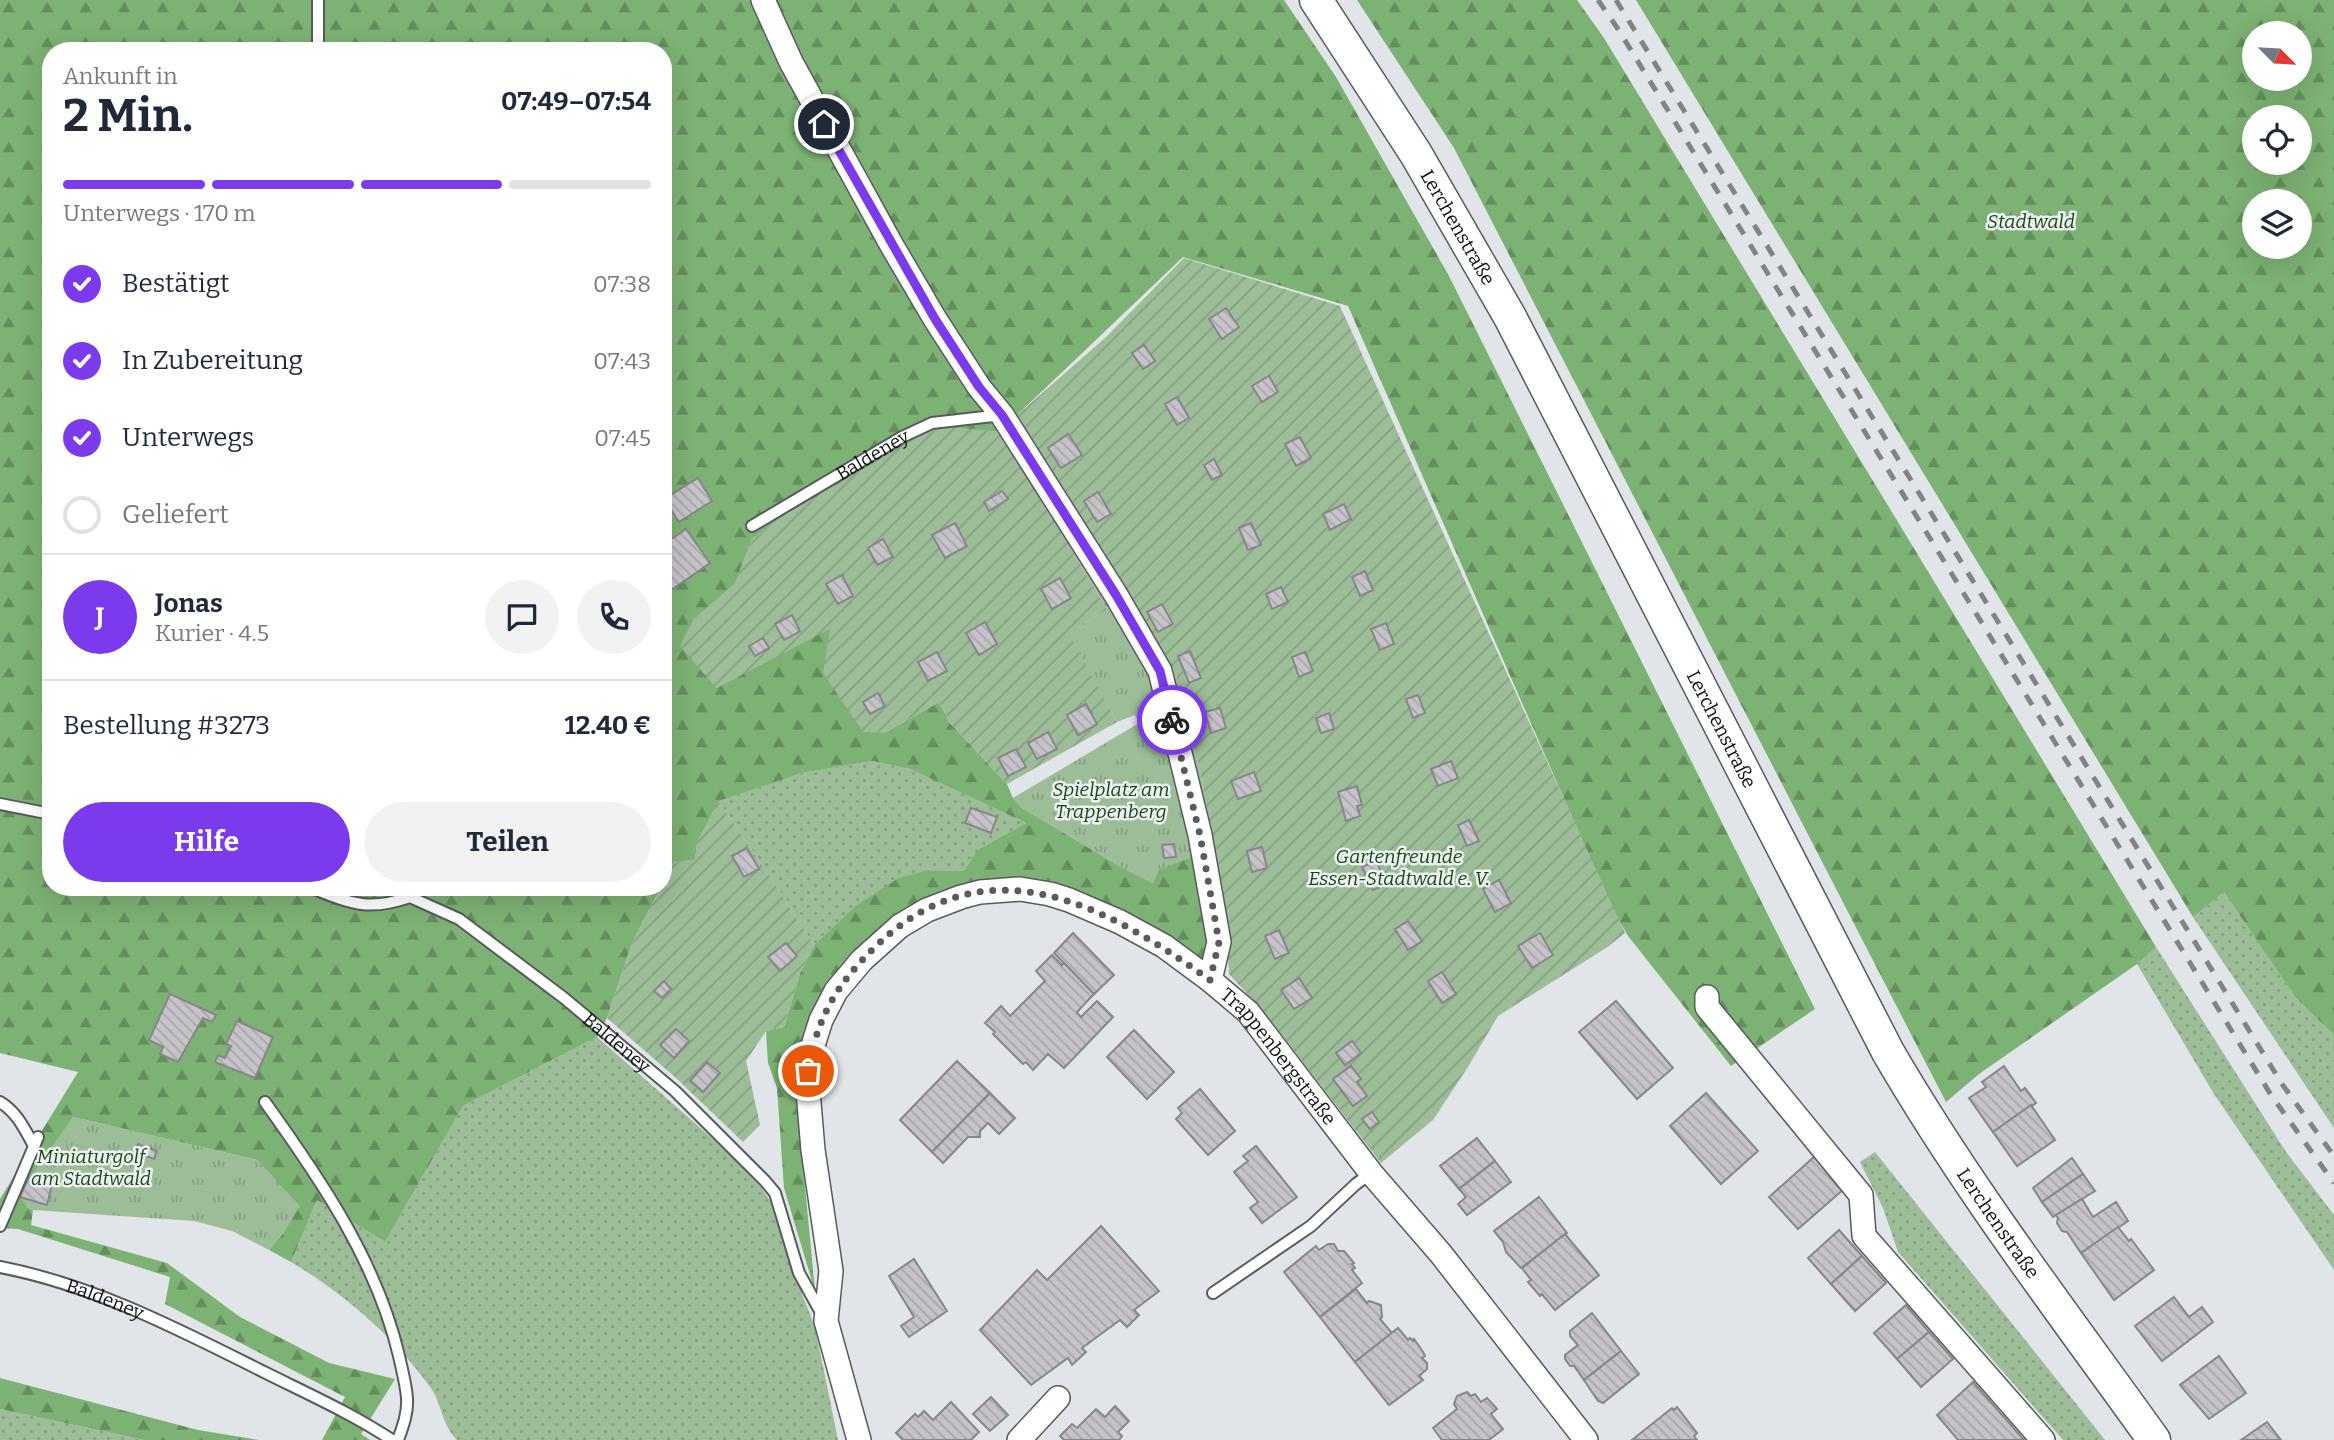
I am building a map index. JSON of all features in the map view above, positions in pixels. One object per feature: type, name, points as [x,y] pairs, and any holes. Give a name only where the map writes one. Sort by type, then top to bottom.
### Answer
[{"type":"main road","name":"Lerchenstraße","points":[[1316,0],[1416,154],[1510,317],[1894,1063],[1961,1170],[2154,1440]]},
{"type":"street","points":[[763,0],[791,62],[891,244],[962,362],[1002,415],[1116,595],[1160,671],[1200,835],[1217,929],[1219,942],[1210,980]]},
{"type":"street","name":"Trappenbergstraße","points":[[859,1440],[826,1321],[831,1271],[809,1119],[808,1071],[814,1042],[827,1006],[848,976],[885,938],[927,910],[961,897],[1000,890],[1034,891],[1069,900],[1120,922],[1164,946],[1248,1012],[1371,1173],[1441,1254],[1586,1440]]},
{"type":"street","points":[[1707,997],[1707,1007],[1861,1195],[1864,1236],[2043,1440]]},
{"type":"street","points":[[1019,1440],[1058,1398]]},
{"type":"lane","points":[[317,0],[318,42]]},
{"type":"lane","name":"Baldeney","points":[[752,526],[932,423],[1002,415]]},
{"type":"lane","points":[[0,804],[42,812]]},
{"type":"lane","name":"Baldeney","points":[[332,896],[374,906],[410,897],[444,911],[476,931],[564,998],[637,1059],[730,1145],[775,1193],[799,1273],[826,1321]]},
{"type":"lane","points":[[0,1102],[11,1109],[36,1142],[0,1226]]},
{"type":"lane","points":[[265,1102],[306,1160],[338,1213],[377,1288],[394,1335],[407,1399],[406,1418],[398,1440]]},
{"type":"lane","points":[[1213,1293],[1311,1226],[1371,1173]]},
{"type":"lane","name":"Baldeney","points":[[0,1268],[82,1289],[183,1331],[360,1419],[392,1440]]},
{"type":"green space","points":[[0,0],[1284,0],[1336,77],[1449,276],[1815,1009],[1731,1066],[1628,936],[1612,908],[1348,306],[1183,257],[1016,416],[1004,432],[937,427],[787,514],[752,539],[735,584],[693,620],[716,688],[830,628],[884,733],[939,702],[949,722],[1007,784],[1013,798],[1021,807],[1119,866],[1153,883],[1158,870],[1197,854],[1214,941],[1206,970],[1121,915],[979,888],[840,977],[802,1115],[801,1145],[815,1291],[784,1188],[777,1088],[768,1063],[766,1031],[784,1027],[800,973],[814,945],[854,907],[897,879],[928,870],[964,871],[977,850],[1026,823],[910,769],[872,761],[802,773],[719,801],[697,843],[695,861],[675,861],[672,866],[672,42],[42,42],[42,896],[656,896],[632,943],[607,1018],[597,1037],[463,1106],[385,1242],[317,1200],[291,1262],[269,1250],[284,1232],[299,1206],[257,1160],[73,1117],[22,1197],[27,1207],[33,1210],[31,1225],[167,1263],[240,1317],[329,1363],[395,1379],[361,1434],[370,1440],[322,1440],[345,1397],[165,1304],[170,1277],[18,1229],[0,1228],[0,1199],[78,1072],[0,1053]]},
{"type":"green space","points":[[1357,0],[1577,0],[1604,38],[2156,947],[2137,964],[1979,1074],[1946,1102],[1454,148]]},
{"type":"green space","name":"Stadtwald","points":[[1636,0],[2334,0],[2334,1035],[2295,997],[2224,892],[2193,917]]},
{"type":"green space","name":"Gartenfreunde Essen-Stadtwald e. V.","points":[[1184,258],[1340,306],[1625,933],[1606,948],[1498,1016],[1433,1120],[1381,1163],[1263,1011],[1229,974],[1226,923],[1203,785],[1176,676],[1016,416],[1105,338]]},
{"type":"green space","name":"Spielplatz am Trappenberg","points":[[1016,416],[1176,676],[1203,785],[1214,849],[1158,870],[1153,883],[1119,866],[1021,807],[1013,798],[1139,723],[1135,715],[1117,722],[1067,632],[1107,610],[1004,432]]},
{"type":"green space","points":[[937,426],[1004,432],[1107,610],[1068,632],[1117,722],[1007,784],[949,722],[939,702],[884,733],[863,732],[823,673],[830,629],[716,688],[680,646],[693,620],[735,583],[752,539],[787,514]]},
{"type":"green space","points":[[872,761],[910,769],[1026,823],[977,850],[964,871],[928,870],[854,907],[814,945],[718,801],[802,773]]},
{"type":"green space","points":[[718,801],[814,945],[800,973],[784,1027],[766,1031],[746,1061],[760,1125],[743,1142],[676,1078],[607,1018],[632,943],[656,896],[672,896],[674,861],[695,860],[697,843]]},
{"type":"green space","points":[[2224,892],[2295,997],[2334,1035],[2334,1128],[2193,917]]},
{"type":"green space","points":[[2156,947],[2286,1152],[2334,1215],[2334,1270],[2214,1094],[2137,964]]},
{"type":"green space","points":[[597,1037],[722,1147],[761,1187],[777,1211],[795,1276],[815,1327],[838,1440],[457,1440],[448,1428],[431,1388],[401,1351],[331,1288],[291,1262],[317,1200],[385,1242],[463,1106]]},
{"type":"green space","name":"Miniaturgolf am Stadtwald","points":[[73,1117],[257,1160],[300,1206],[269,1250],[232,1231],[194,1221],[33,1210],[27,1207],[20,1197],[26,1183]]},
{"type":"green space","points":[[1875,1152],[2105,1440],[2063,1440],[1898,1252],[1883,1208],[1860,1162]]},
{"type":"green space","points":[[0,1378],[198,1430],[259,1440],[144,1440],[0,1409]]},
{"type":"green space","points":[[0,1409],[144,1440],[0,1440]]},
{"type":"building","points":[[1226,308],[1239,327],[1222,339],[1209,319]]},
{"type":"building","points":[[1144,345],[1155,361],[1143,369],[1132,353]]},
{"type":"building","points":[[1269,376],[1278,392],[1262,402],[1252,386]]},
{"type":"building","points":[[1177,397],[1189,418],[1177,425],[1165,404]]},
{"type":"building","points":[[1068,434],[1082,455],[1061,468],[1048,448]]},
{"type":"building","points":[[1300,437],[1311,458],[1296,466],[1285,444]]},
{"type":"building","points":[[1214,459],[1222,475],[1212,480],[1204,465]]},
{"type":"building","points":[[698,478],[712,501],[679,522],[672,511],[672,494]]},
{"type":"building","points":[[1002,491],[1008,499],[989,511],[984,502]]},
{"type":"building","points":[[1098,492],[1111,514],[1097,522],[1084,501]]},
{"type":"building","points":[[1344,504],[1351,519],[1330,530],[1323,514]]},
{"type":"building","points":[[955,523],[967,546],[945,558],[932,535]]},
{"type":"building","points":[[1251,523],[1261,545],[1248,550],[1239,528]]},
{"type":"building","points":[[686,529],[710,563],[672,590],[672,539]]},
{"type":"building","points":[[883,539],[893,557],[877,565],[868,548]]},
{"type":"building","points":[[1365,571],[1373,590],[1360,596],[1352,577]]},
{"type":"building","points":[[842,575],[853,596],[838,604],[826,584]]},
{"type":"building","points":[[1060,578],[1071,598],[1052,609],[1041,589]]},
{"type":"building","points":[[1281,587],[1288,602],[1272,609],[1266,594]]},
{"type":"building","points":[[1162,604],[1173,624],[1158,632],[1147,612]]},
{"type":"building","points":[[792,615],[800,631],[784,640],[775,624]]},
{"type":"building","points":[[985,622],[997,644],[979,655],[966,633]]},
{"type":"building","points":[[1386,623],[1394,644],[1380,650],[1371,629]]},
{"type":"building","points":[[763,638],[769,648],[755,656],[749,646]]},
{"type":"building","points":[[1190,651],[1201,678],[1189,683],[1178,656]]},
{"type":"building","points":[[937,652],[947,671],[928,681],[918,662]]},
{"type":"building","points":[[1305,652],[1313,671],[1299,677],[1292,657]]},
{"type":"building","points":[[878,693],[885,706],[870,714],[863,702]]},
{"type":"building","points":[[1418,695],[1425,713],[1413,718],[1406,699]]},
{"type":"building","points":[[1086,704],[1097,724],[1078,735],[1067,715]]},
{"type":"building","points":[[1220,708],[1226,728],[1211,733],[1205,712]]},
{"type":"building","points":[[1329,713],[1334,729],[1321,733],[1316,718]]},
{"type":"building","points":[[1048,732],[1057,749],[1037,759],[1028,743]]},
{"type":"building","points":[[1016,749],[1026,767],[1008,776],[998,758]]},
{"type":"building","points":[[1451,761],[1458,778],[1438,786],[1431,769]]},
{"type":"building","points":[[1254,772],[1261,791],[1238,799],[1231,781]]},
{"type":"building","points":[[1357,786],[1362,805],[1357,806],[1360,816],[1346,821],[1338,792]]},
{"type":"building","points":[[971,808],[997,817],[991,833],[965,823]]},
{"type":"building","points":[[1469,820],[1479,841],[1467,846],[1458,825]]},
{"type":"building","points":[[1174,844],[1176,857],[1164,858],[1162,845]]},
{"type":"building","points":[[1262,847],[1267,868],[1252,872],[1247,851]]},
{"type":"building","points":[[747,848],[759,869],[744,877],[732,856]]},
{"type":"building","points":[[1376,861],[1387,884],[1373,890],[1362,867]]},
{"type":"building","points":[[1499,880],[1511,903],[1495,912],[1483,889]]},
{"type":"building","points":[[1408,921],[1422,941],[1408,950],[1395,929]]},
{"type":"building","points":[[1279,930],[1289,953],[1275,959],[1265,936]]},
{"type":"building","points":[[1073,933],[1114,975],[1094,994],[1054,953]]},
{"type":"building","points":[[1540,933],[1553,955],[1532,968],[1518,946]]},
{"type":"building","points":[[786,943],[797,956],[780,971],[768,957]]},
{"type":"building","points":[[1052,955],[1062,965],[1064,963],[1094,994],[1077,1012],[1081,1017],[1097,1001],[1113,1017],[1064,1068],[1048,1054],[1033,1070],[1026,1062],[1023,1064],[985,1023],[1001,1006],[1010,1016],[1045,981],[1036,971]]},
{"type":"building","points":[[1442,972],[1456,994],[1442,1003],[1428,981]]},
{"type":"building","points":[[1299,978],[1312,998],[1294,1009],[1281,990]]},
{"type":"building","points":[[664,981],[671,989],[662,998],[654,991]]},
{"type":"building","points":[[170,994],[216,1015],[212,1022],[203,1018],[178,1062],[160,1054],[163,1047],[149,1040]]},
{"type":"building","points":[[1616,1001],[1673,1068],[1637,1099],[1579,1032]]},
{"type":"building","points":[[237,1021],[273,1037],[255,1078],[215,1062],[218,1055],[225,1058],[231,1046],[226,1044]]},
{"type":"building","points":[[676,1029],[689,1041],[674,1058],[660,1045]]},
{"type":"building","points":[[1134,1030],[1174,1072],[1147,1099],[1107,1057]]},
{"type":"building","points":[[1352,1041],[1361,1053],[1345,1065],[1336,1053]]},
{"type":"building","points":[[957,1061],[990,1093],[932,1152],[900,1120]]},
{"type":"building","points":[[707,1062],[720,1073],[703,1092],[690,1081]]},
{"type":"building","points":[[1351,1066],[1361,1079],[1357,1082],[1367,1096],[1353,1106],[1333,1079]]},
{"type":"building","points":[[2004,1066],[2021,1091],[2025,1088],[2036,1103],[1993,1132],[1969,1098],[1986,1087],[1982,1082]]},
{"type":"building","points":[[1200,1089],[1235,1131],[1208,1155],[1176,1119],[1182,1113],[1178,1108]]},
{"type":"building","points":[[990,1093],[1015,1118],[999,1134],[988,1123],[980,1131],[980,1137],[968,1137],[943,1163],[932,1152]]},
{"type":"building","points":[[1706,1093],[1758,1151],[1721,1184],[1670,1126]]},
{"type":"building","points":[[2031,1105],[2055,1140],[2017,1166],[1993,1132]]},
{"type":"building","points":[[1372,1112],[1379,1122],[1370,1129],[1362,1119]]},
{"type":"building","points":[[1477,1138],[1495,1161],[1459,1189],[1440,1166]]},
{"type":"building","points":[[138,1144],[157,1151],[154,1159],[135,1152]]},
{"type":"building","points":[[1256,1146],[1297,1197],[1262,1223],[1250,1208],[1258,1202],[1234,1172],[1248,1161],[1243,1156]]},
{"type":"building","points":[[1815,1156],[1844,1189],[1798,1229],[1769,1197]]},
{"type":"building","points":[[2072,1158],[2083,1174],[2042,1202],[2033,1188]]},
{"type":"building","points":[[1495,1161],[1511,1182],[1467,1215],[1458,1204],[1466,1197],[1459,1189]]},
{"type":"building","points":[[2083,1174],[2095,1191],[2053,1217],[2042,1202]]},
{"type":"building","points":[[31,1176],[53,1180],[47,1205],[20,1197]]},
{"type":"building","points":[[1539,1197],[1567,1233],[1521,1268],[1506,1252],[1503,1242],[1494,1231]]},
{"type":"building","points":[[2082,1199],[2093,1217],[2116,1202],[2128,1221],[2081,1253],[2067,1232],[2062,1231],[2056,1215]]},
{"type":"building","points":[[1101,1226],[1159,1291],[1134,1310],[1139,1315],[1127,1327],[1120,1320],[1082,1348],[1086,1352],[1072,1365],[1068,1358],[1031,1385],[980,1330],[1037,1270],[1047,1280]]},
{"type":"building","points":[[2118,1227],[2129,1241],[2131,1239],[2154,1270],[2114,1300],[2081,1253]]},
{"type":"building","points":[[1839,1230],[1862,1256],[1831,1284],[1808,1258]]},
{"type":"building","points":[[1565,1234],[1599,1275],[1555,1310],[1528,1282],[1531,1280],[1522,1268]]},
{"type":"building","points":[[1328,1244],[1334,1244],[1338,1251],[1344,1251],[1354,1263],[1352,1264],[1355,1268],[1352,1270],[1362,1283],[1320,1317],[1284,1272],[1316,1246],[1319,1250]]},
{"type":"building","points":[[1862,1256],[1886,1283],[1855,1311],[1831,1284]]},
{"type":"building","points":[[914,1259],[947,1311],[909,1337],[901,1326],[914,1317],[889,1276]]},
{"type":"building","points":[[1356,1289],[1367,1303],[1369,1301],[1381,1305],[1380,1319],[1392,1333],[1355,1362],[1320,1317]]},
{"type":"building","points":[[2174,1297],[2189,1317],[2202,1307],[2213,1322],[2162,1361],[2135,1326]]},
{"type":"building","points":[[1906,1305],[1929,1332],[1897,1359],[1874,1333]]},
{"type":"building","points":[[1592,1313],[1621,1351],[1584,1380],[1574,1366],[1570,1366],[1565,1355],[1578,1345],[1570,1336],[1570,1331]]},
{"type":"building","points":[[1398,1328],[1408,1340],[1414,1339],[1425,1356],[1422,1358],[1427,1363],[1427,1369],[1419,1376],[1423,1380],[1389,1405],[1355,1362]]},
{"type":"building","points":[[1929,1332],[1953,1359],[1921,1387],[1897,1359]]},
{"type":"building","points":[[1621,1351],[1639,1374],[1603,1403],[1598,1401],[1584,1380]]},
{"type":"building","points":[[2219,1356],[2246,1393],[2209,1419],[2180,1385]]},
{"type":"building","points":[[1973,1382],[2024,1440],[1958,1440],[1937,1415]]},
{"type":"building","points":[[1467,1392],[1471,1396],[1475,1394],[1481,1402],[1487,1398],[1497,1409],[1491,1414],[1503,1429],[1489,1440],[1442,1440],[1433,1428],[1457,1409],[1454,1404],[1457,1396]]},
{"type":"building","points":[[991,1397],[1008,1415],[990,1431],[973,1414]]},
{"type":"building","points":[[951,1402],[979,1432],[971,1440],[903,1440],[896,1433],[915,1414],[918,1417],[924,1411],[933,1420]]},
{"type":"building","points":[[1115,1406],[1129,1421],[1118,1432],[1122,1436],[1119,1440],[1064,1440],[1060,1436],[1072,1424],[1077,1428],[1096,1409],[1105,1417]]},
{"type":"building","points":[[1677,1407],[1697,1433],[1694,1436],[1697,1440],[1632,1440],[1672,1408],[1674,1410]]},
{"type":"building","points":[[2267,1422],[2281,1440],[2241,1440]]},
{"type":"railway","points":[[1598,0],[2271,1095],[2334,1183]]},
{"type":"railway","points":[[1616,0],[2282,1084],[2334,1156]]},
{"type":"way so far","points":[[808,1071],[814,1042],[827,1006],[862,960],[900,926],[927,910],[980,892],[1034,891],[1069,900],[1120,922],[1164,946],[1210,980],[1219,942],[1200,835],[1172,720]]},
{"type":"route","points":[[824,124],[935,319],[979,387],[1002,415],[1116,595],[1160,671],[1172,720]]}]
